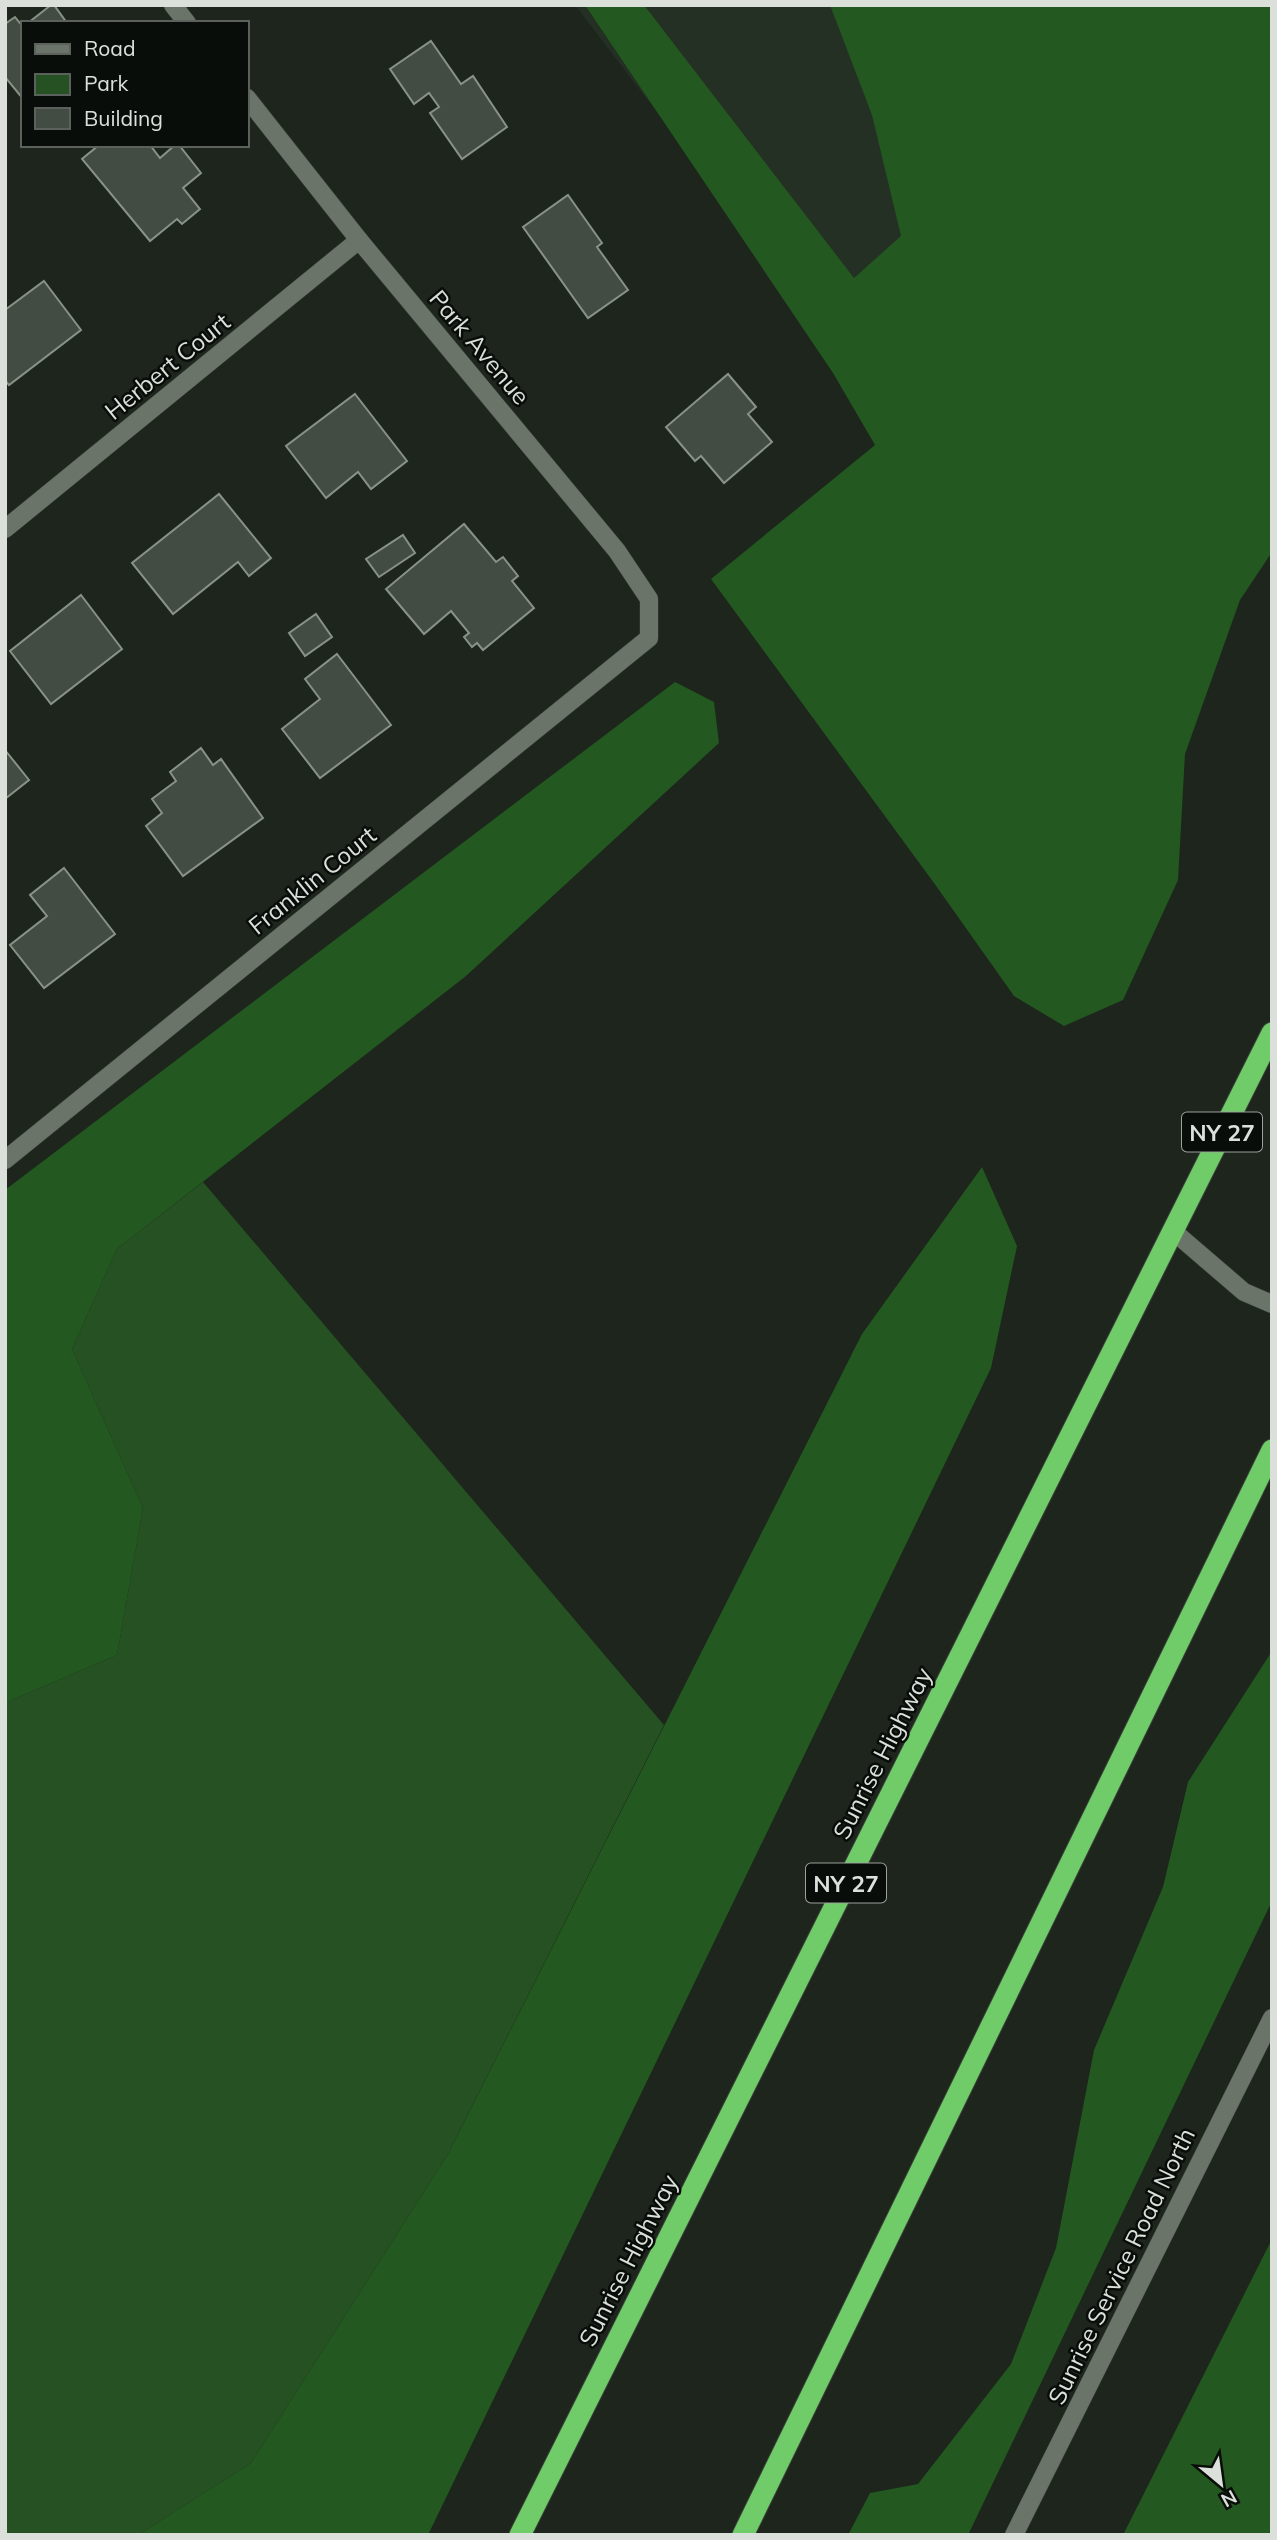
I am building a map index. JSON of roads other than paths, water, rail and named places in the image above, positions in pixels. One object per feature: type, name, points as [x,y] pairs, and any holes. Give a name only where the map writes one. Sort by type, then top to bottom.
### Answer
[{"type":"highway","name":"Sunrise Highway","points":[[520,2535],[1272,1033]]},
{"type":"highway","points":[[743,2535],[1272,1450]]},
{"type":"street","points":[[173,5],[185,21]]},
{"type":"street","name":"Park Avenue","points":[[248,99],[359,240],[617,551],[649,599],[649,638]]},
{"type":"street","name":"Herbert Court","points":[[5,529],[359,240]]},
{"type":"street","name":"Franklin Court","points":[[5,1160],[649,638]]},
{"type":"street","points":[[1173,1231],[1244,1292],[1272,1304]]},
{"type":"street","name":"Sunrise Service Road North","points":[[1014,2535],[1272,2018]]}]
